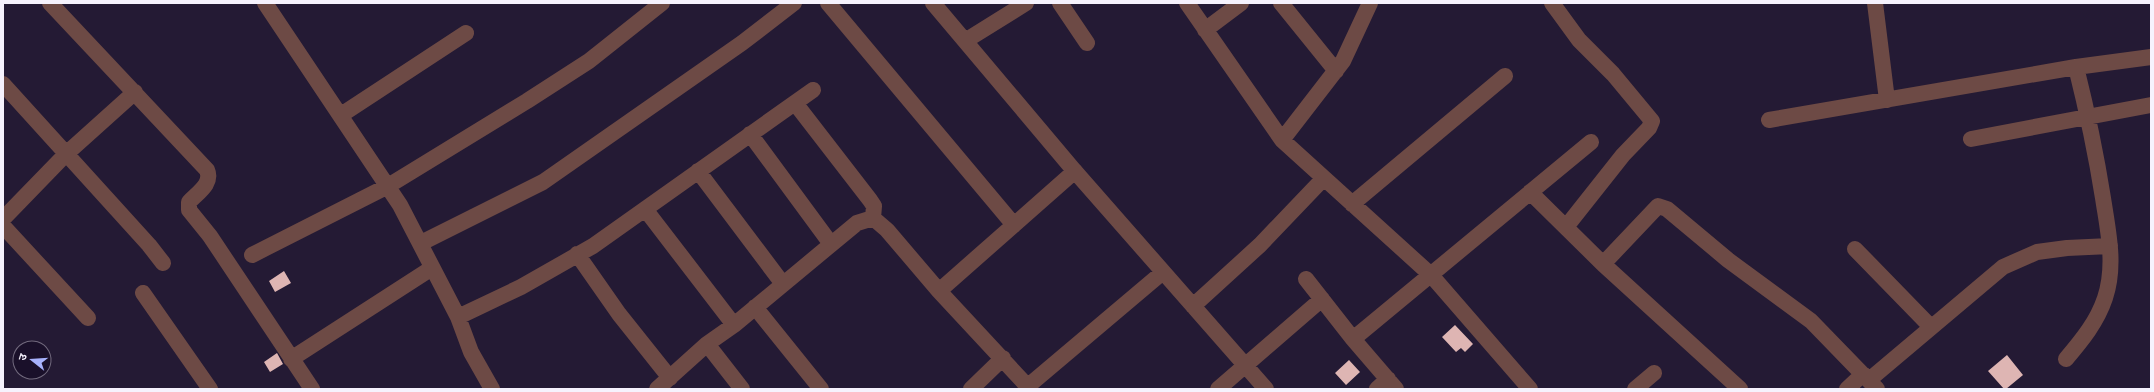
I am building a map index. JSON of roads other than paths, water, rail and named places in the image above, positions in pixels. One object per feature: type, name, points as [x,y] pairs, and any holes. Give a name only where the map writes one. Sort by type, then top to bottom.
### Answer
[{"type":"street","points":[[50,3],[207,170],[209,179],[189,202],[189,210],[210,236],[312,389]]},
{"type":"street","points":[[265,3],[388,186],[421,243],[432,268],[458,317],[471,352],[492,389]]},
{"type":"street","points":[[252,255],[388,186],[589,61],[662,3]]},
{"type":"street","points":[[421,243],[543,182],[742,43],[794,3]]},
{"type":"street","points":[[828,3],[1014,225]]},
{"type":"street","points":[[933,3],[1075,171],[1266,389]]},
{"type":"street","points":[[965,41],[1026,3]]},
{"type":"street","points":[[1060,3],[1087,43]]},
{"type":"street","points":[[1187,3],[1282,140],[1431,274],[1530,389]]},
{"type":"street","points":[[1205,30],[1240,3]]},
{"type":"street","points":[[1281,3],[1336,71]]},
{"type":"street","points":[[1552,3],[1579,40],[1613,74],[1652,121],[1649,128],[1622,155],[1566,227]]},
{"type":"street","points":[[1879,3],[1887,100]]},
{"type":"street","points":[[1282,140],[1343,61],[1366,5]]},
{"type":"street","points":[[341,115],[466,33]]},
{"type":"street","points":[[1769,120],[2076,67],[2151,57]]},
{"type":"street","points":[[2066,359],[2088,333],[2103,304],[2110,278],[2110,246],[2089,116],[2076,67]]},
{"type":"street","points":[[1352,204],[1505,76]]},
{"type":"street","points":[[3,84],[149,245],[163,263]]},
{"type":"street","points":[[458,317],[521,287],[577,254],[645,209],[813,90]]},
{"type":"street","points":[[3,219],[66,154],[135,92]]},
{"type":"street","points":[[795,103],[870,200],[874,206],[873,218]]},
{"type":"street","points":[[1971,139],[2151,105]]},
{"type":"street","points":[[750,134],[831,244]]},
{"type":"street","points":[[1353,339],[1591,142]]},
{"type":"street","points":[[698,171],[783,284]]},
{"type":"street","points":[[939,291],[1075,171]]},
{"type":"street","points":[[1193,306],[1260,245],[1324,178]]},
{"type":"street","points":[[1530,192],[1603,264],[1740,389]]},
{"type":"street","points":[[1603,264],[1654,208],[1662,206],[1811,321],[1870,381]]},
{"type":"street","points":[[645,209],[734,325]]},
{"type":"street","points":[[873,218],[888,230],[939,291],[1003,358],[1029,388],[1163,272]]},
{"type":"street","points":[[657,389],[707,344],[734,325],[857,222],[873,218]]},
{"type":"street","points":[[3,226],[88,318]]},
{"type":"street","points":[[1847,389],[1870,381],[2003,267],[2037,252],[2067,248],[2110,246]]},
{"type":"street","points":[[1854,249],[1932,327]]},
{"type":"street","points":[[577,254],[619,314],[670,378]]},
{"type":"street","points":[[291,359],[432,268]]},
{"type":"street","points":[[1306,279],[1353,339],[1387,386]]},
{"type":"street","points":[[143,293],[210,389]]},
{"type":"street","points":[[1218,389],[1244,365],[1322,300]]},
{"type":"street","points":[[755,307],[821,389]]},
{"type":"street","points":[[707,344],[742,389]]},
{"type":"street","points":[[971,389],[1003,358]]},
{"type":"street","points":[[1635,389],[1654,373]]}]
